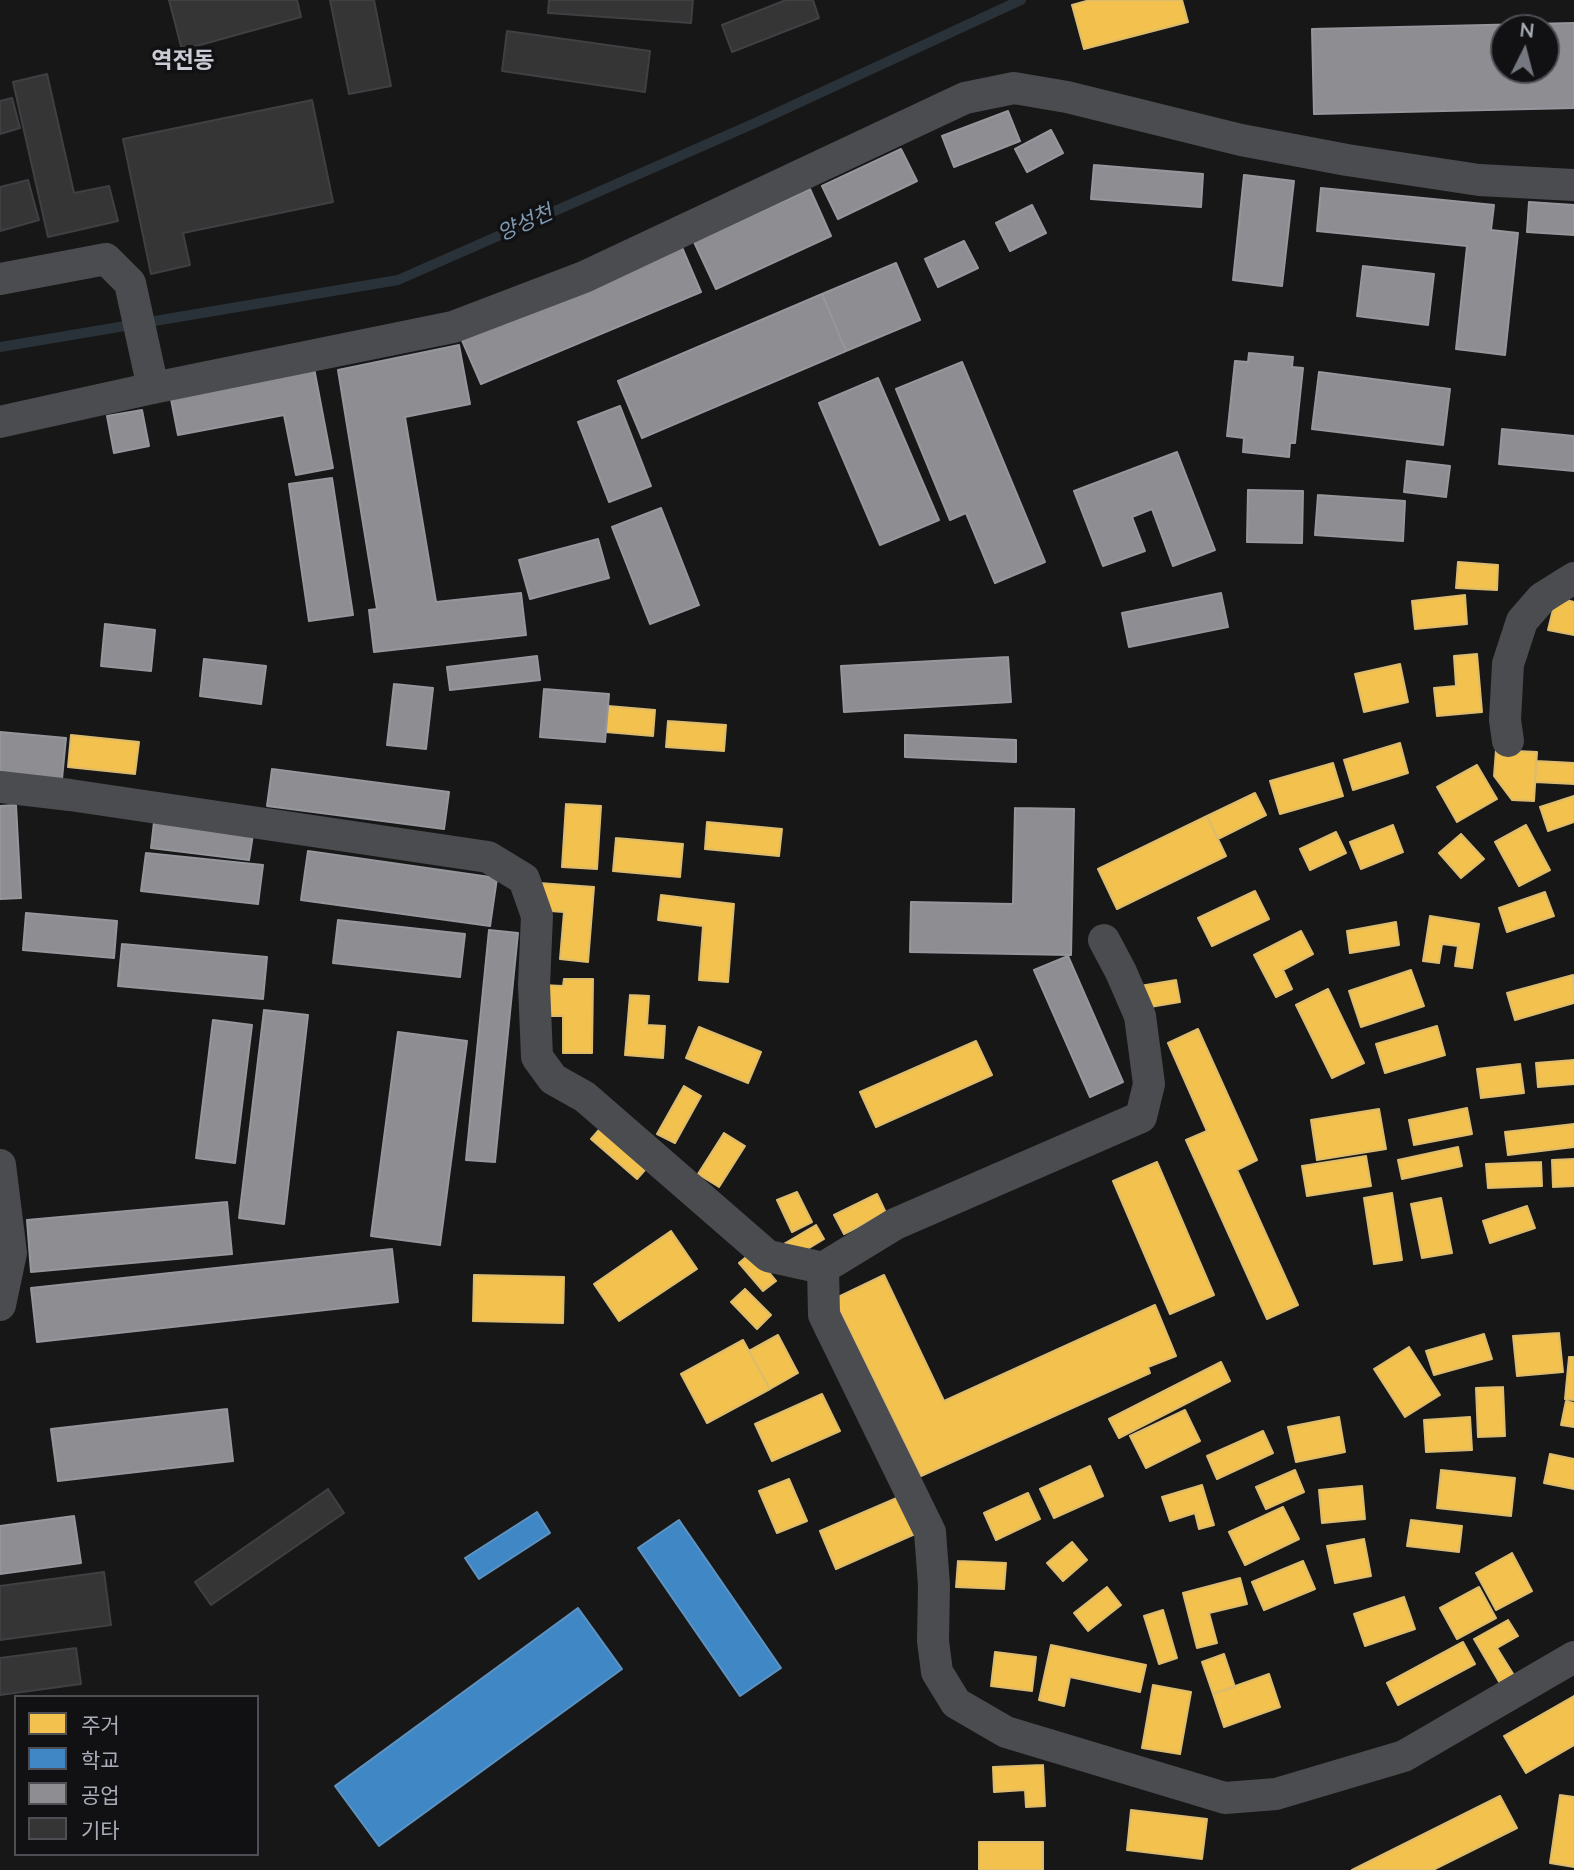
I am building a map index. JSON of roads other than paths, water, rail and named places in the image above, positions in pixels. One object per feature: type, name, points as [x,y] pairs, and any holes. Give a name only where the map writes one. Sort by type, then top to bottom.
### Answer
[{"type":"street","points":[[0,422],[453,327],[584,277],[965,98],[1014,88],[1067,97],[1241,140],[1347,160],[1479,180],[1574,185]]},
{"type":"street","points":[[0,279],[106,259],[130,283],[153,388]]},
{"type":"street","points":[[1508,741],[1505,720],[1508,664],[1522,621],[1542,598],[1574,578]]},
{"type":"street","points":[[0,788],[70,794],[488,857],[524,879],[537,916],[534,985],[537,1057],[553,1079],[585,1097],[768,1256],[823,1269],[895,1224],[1140,1117],[1149,1084],[1140,1016],[1104,940]]},
{"type":"street","points":[[0,1165],[11,1253],[0,1305]]},
{"type":"street","points":[[823,1269],[824,1315],[930,1532],[934,1585],[933,1641],[937,1672],[956,1703],[1006,1731],[1225,1798],[1276,1794],[1404,1756],[1574,1657]]},
{"type":"waterway","name":"양성천","points":[[0,347],[398,280],[755,123],[1021,0]]},
{"type":"district","name":"역전동","points":[[183,61]]}]
